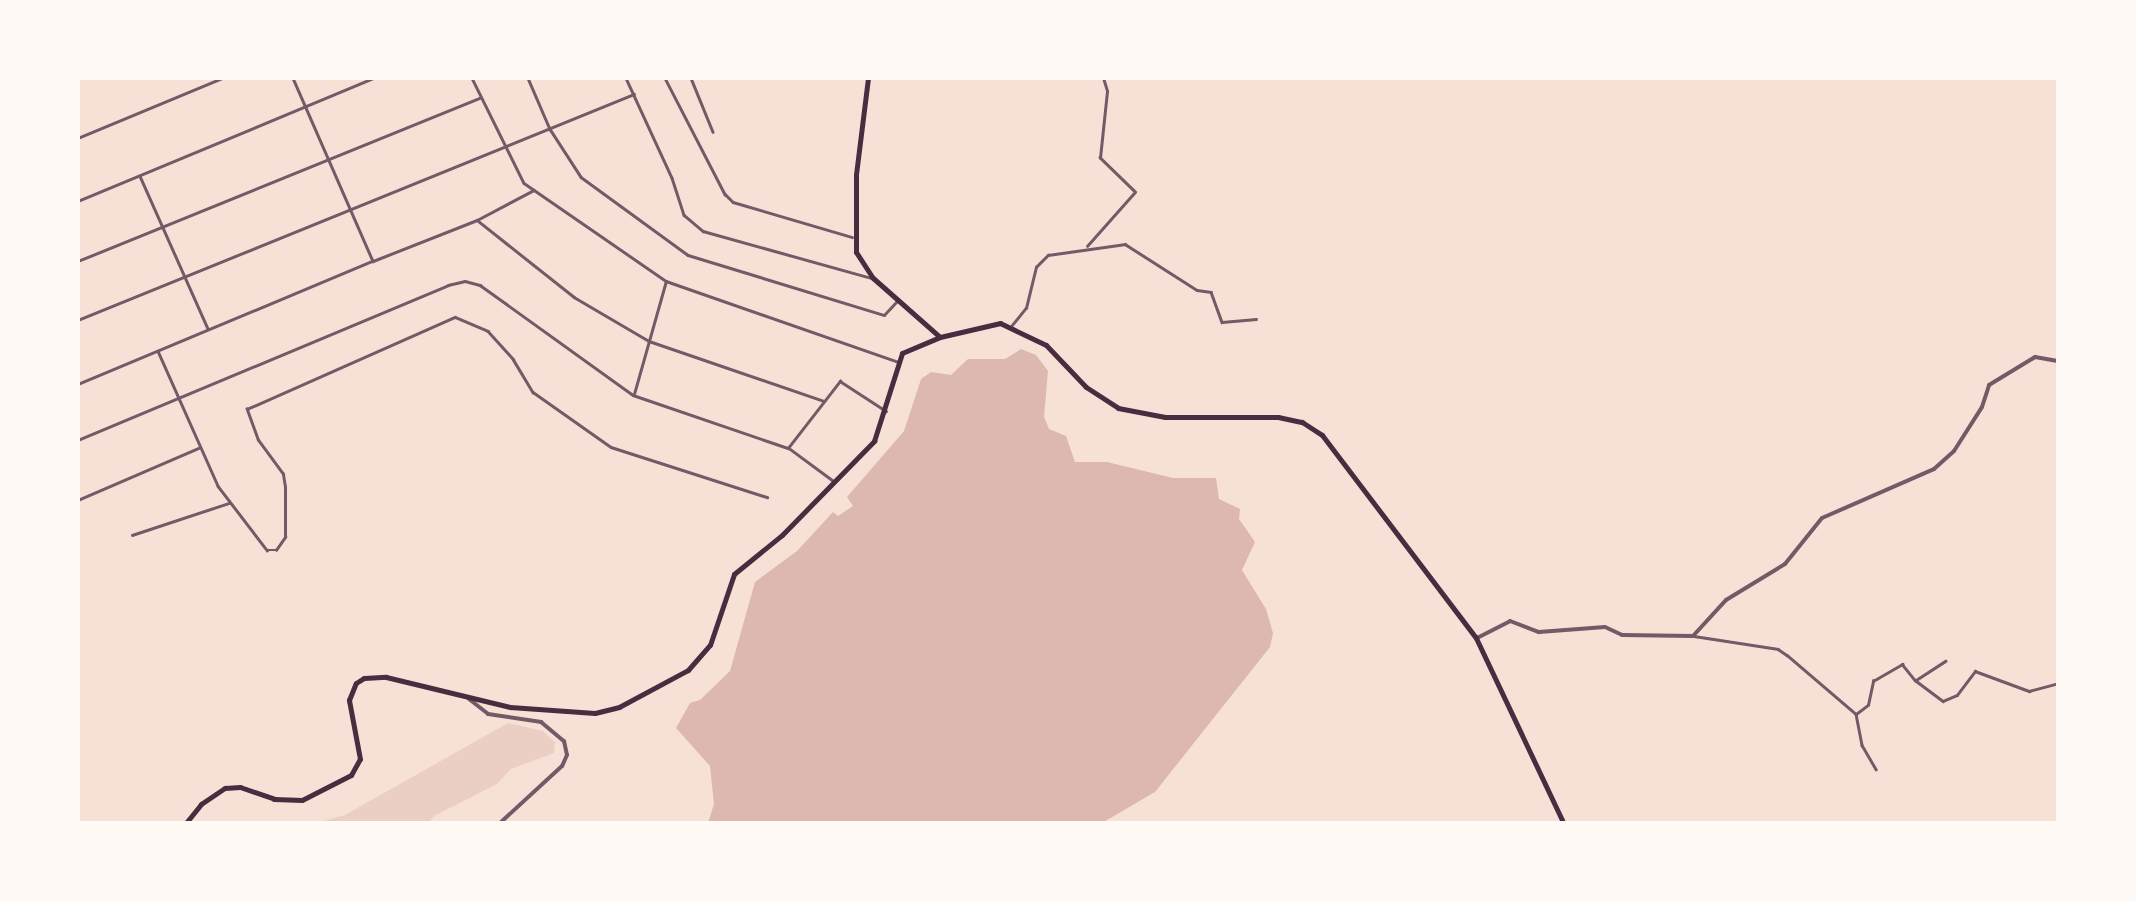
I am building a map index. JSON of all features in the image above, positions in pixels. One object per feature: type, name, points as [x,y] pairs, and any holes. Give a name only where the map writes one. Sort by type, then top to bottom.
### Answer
[{"type":"main road","points":[[868,78],[856,175],[856,252],[874,278],[940,337]]},
{"type":"main road","points":[[185,824],[201,804],[226,788],[240,786],[274,798],[302,800],[350,775],[360,758],[348,700],[356,683],[364,678],[386,677],[510,707],[595,713],[619,707],[688,670],[710,645],[734,574],[835,482],[874,440],[886,411],[896,361],[911,346],[988,324],[1011,326],[1046,345],[1086,387],[1118,408],[1165,417],[1278,417],[1312,427],[1375,500],[1476,638],[1564,824]]},
{"type":"street","points":[[78,138],[222,78]]},
{"type":"street","points":[[293,78],[373,260]]},
{"type":"street","points":[[78,200],[374,78]]},
{"type":"street","points":[[472,78],[524,183],[666,282],[896,361]]},
{"type":"street","points":[[528,78],[550,129],[580,176],[688,255],[884,315],[899,299]]},
{"type":"street","points":[[626,78],[684,215],[704,230],[874,278]]},
{"type":"street","points":[[665,78],[724,194],[734,202],[854,238]]},
{"type":"street","points":[[691,78],[713,132]]},
{"type":"street","points":[[1087,246],[1135,192],[1100,158],[1107,92],[1102,78]]},
{"type":"street","points":[[78,320],[634,94]]},
{"type":"street","points":[[78,261],[480,98]]},
{"type":"street","points":[[139,175],[208,330]]},
{"type":"street","points":[[78,384],[477,220],[535,189]]},
{"type":"street","points":[[477,220],[574,297],[649,340],[824,401]]},
{"type":"street","points":[[1011,326],[1026,308],[1036,267],[1048,255],[1087,246],[1125,244],[1198,290],[1212,292],[1222,322],[1256,319]]},
{"type":"street","points":[[78,440],[448,284],[465,281],[480,284],[634,395],[788,448],[835,482]]},
{"type":"street","points":[[634,395],[666,282]]},
{"type":"street","points":[[158,351],[199,448],[229,504],[267,550],[276,550],[286,537],[283,474],[258,440],[247,409],[455,318],[488,331],[514,359],[533,392],[611,446],[767,497]]},
{"type":"street","points":[[1692,636],[1726,600],[1785,564],[1822,518],[1934,469],[1954,451],[1982,406],[1989,385],[2036,358],[2058,360]]},
{"type":"street","points":[[788,448],[840,380],[886,411]]},
{"type":"street","points":[[78,500],[199,448]]},
{"type":"street","points":[[132,535],[229,504]]},
{"type":"street","points":[[1476,638],[1510,621],[1539,632],[1605,627],[1622,635],[1692,636],[1778,649],[1856,714],[1862,746],[1876,769]]},
{"type":"street","points":[[1915,680],[1945,661]]},
{"type":"street","points":[[1856,714],[1868,705],[1873,681],[1902,664],[1915,680],[1943,701],[1957,695],[1975,671],[2029,691],[2058,683]]},
{"type":"street","points":[[465,696],[488,714],[541,722],[564,741],[567,754],[562,766],[506,824]]},
{"type":"street","points":[[499,824],[512,816]]},
{"type":"shaded area","points":[[1021,349],[1036,355],[1048,371],[1044,417],[1049,429],[1066,436],[1075,462],[1107,462],[1173,478],[1216,478],[1219,499],[1240,509],[1239,519],[1255,542],[1242,570],[1266,609],[1273,633],[1270,647],[1155,792],[1102,823],[708,823],[714,804],[710,766],[676,728],[690,703],[700,700],[730,671],[755,582],[797,551],[833,512],[838,516],[853,506],[847,497],[904,431],[921,379],[931,372],[951,375],[968,359],[1005,359]]},
{"type":"shaded area","points":[[508,723],[543,731],[555,742],[554,753],[511,769],[497,784],[434,816],[429,823],[316,823],[345,815]]}]
